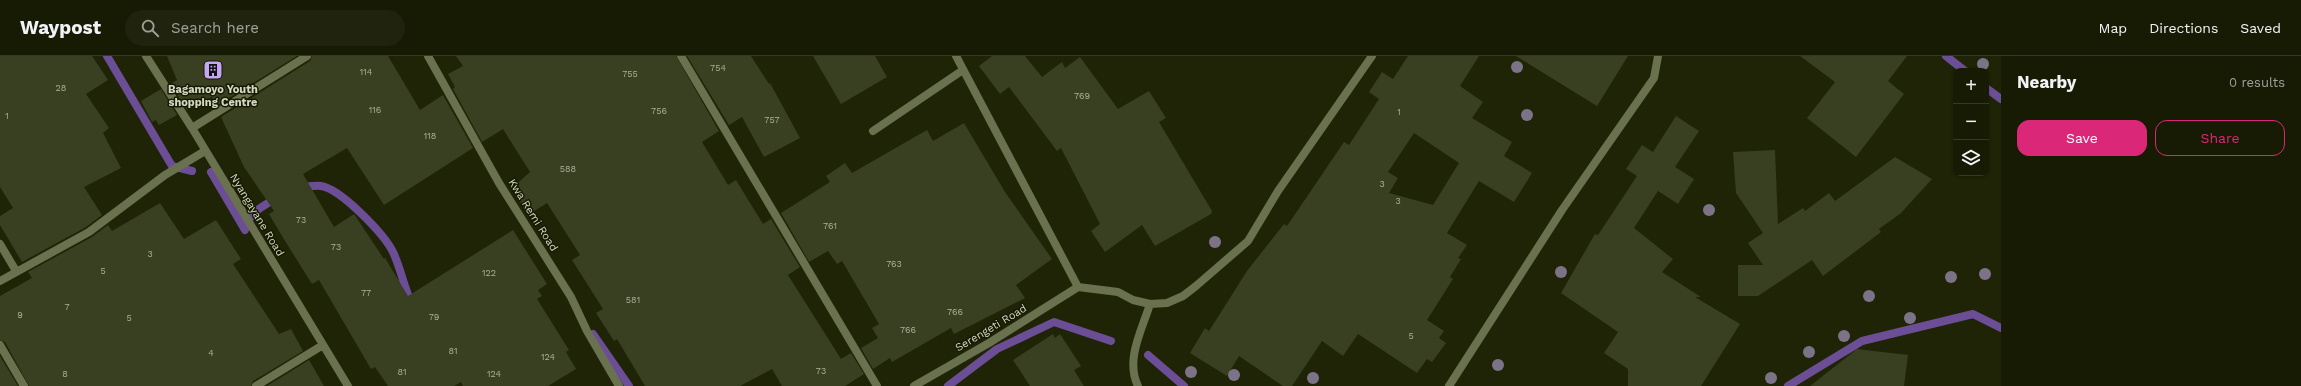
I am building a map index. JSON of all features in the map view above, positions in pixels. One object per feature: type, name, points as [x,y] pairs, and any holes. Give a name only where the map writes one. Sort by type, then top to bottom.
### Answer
[{"type":"street","name":"Nyangayane Road","points":[[146,56],[192,128],[348,386]]},
{"type":"street","points":[[192,128],[307,56]]},
{"type":"street","name":"Kwa Remi Road","points":[[428,56],[500,183],[571,297],[587,332],[619,386]]},
{"type":"street","points":[[681,56],[877,386]]},
{"type":"street","points":[[956,56],[1078,287],[1118,292],[1133,300],[1150,304],[1167,303],[1183,296],[1248,241],[1278,191],[1372,56]]},
{"type":"street","points":[[1448,386],[1562,210],[1654,78],[1658,56]]},
{"type":"street","points":[[873,131],[963,70]]},
{"type":"street","points":[[0,281],[89,232],[164,175],[205,151]]},
{"type":"street","points":[[0,244],[16,271]]},
{"type":"street","name":"Serengeti Road","points":[[914,386],[989,343],[1078,287]]},
{"type":"street","points":[[1138,386],[1132,366],[1134,354],[1150,304]]},
{"type":"street","points":[[0,345],[24,386]]},
{"type":"street","points":[[256,386],[323,345]]},
{"type":"building","points":[[0,56],[92,56],[108,80],[86,94],[109,128],[103,133],[121,168],[84,187],[102,215],[86,227],[22,262],[0,225],[0,216],[13,208],[0,187]]},
{"type":"building","points":[[167,56],[297,56],[216,106],[212,97],[187,110],[170,84],[177,80]]},
{"type":"building","points":[[312,56],[388,56],[420,110],[443,95],[473,148],[384,205],[347,148],[303,174],[334,227],[354,214],[384,259],[385,258],[408,296],[513,230],[547,284],[538,290],[542,296],[537,299],[569,350],[566,352],[576,369],[548,386],[463,386],[461,382],[454,386],[388,386],[375,367],[371,369],[319,280],[312,284],[285,241],[269,214],[274,211],[244,167],[221,117],[310,61]]},
{"type":"building","points":[[456,56],[676,56],[719,131],[702,142],[728,185],[736,180],[763,224],[771,219],[800,267],[788,275],[841,359],[851,353],[864,374],[845,386],[782,386],[772,369],[740,386],[645,386],[617,339],[614,341],[596,313],[603,309],[572,260],[580,255],[547,203],[528,215],[512,188],[530,172],[503,129],[482,142],[453,89],[455,87],[448,74],[463,66]]},
{"type":"building","points":[[687,56],[751,56],[769,84],[770,83],[800,138],[764,157],[742,117],[729,125]]},
{"type":"building","points":[[813,56],[875,56],[887,77],[841,104]]},
{"type":"building","points":[[992,56],[1025,56],[1042,77],[1062,62],[1065,68],[1080,57],[1118,109],[1149,91],[1166,118],[1159,122],[1212,211],[1211,214],[1155,246],[1142,225],[1105,252],[1091,231],[1100,224],[1061,148],[1057,151],[1009,87],[1000,94],[979,66]]},
{"type":"building","points":[[1408,56],[1479,56],[1460,86],[1483,102],[1472,118],[1512,142],[1504,156],[1532,173],[1514,202],[1479,181],[1447,233],[1467,245],[1458,258],[1461,259],[1450,277],[1453,279],[1427,320],[1444,331],[1439,338],[1446,343],[1432,362],[1427,359],[1417,373],[1358,334],[1343,356],[1322,341],[1292,386],[1283,386],[1239,356],[1227,376],[1190,353],[1205,328],[1209,331],[1247,271],[1284,224],[1287,226],[1344,142],[1349,145],[1379,99],[1369,92],[1382,72],[1393,79]],"holes":[[[1414,133],[1459,163],[1433,205],[1389,193],[1398,178],[1388,172]]]},
{"type":"building","points":[[1516,56],[1628,56],[1597,106]]},
{"type":"building","points":[[1800,56],[1907,56],[1888,81],[1904,94],[1856,157],[1807,118],[1835,82]]},
{"type":"building","points":[[161,89],[177,115],[159,125],[156,120],[152,122],[141,101]]},
{"type":"building","points":[[1676,116],[1699,131],[1675,167],[1694,179],[1678,204],[1658,191],[1634,228],[1673,259],[1662,272],[1701,297],[1695,297],[1740,324],[1701,386],[1628,386],[1628,369],[1604,353],[1618,332],[1561,293],[1595,234],[1598,235],[1637,176],[1626,169],[1642,145],[1653,152]]},
{"type":"building","points":[[964,123],[1005,192],[1052,259],[1016,285],[1025,298],[954,334],[951,328],[892,362],[890,358],[873,369],[861,348],[878,338],[872,328],[879,324],[842,261],[837,264],[828,251],[809,262],[781,213],[830,182],[826,176],[845,163],[852,173],[927,130],[933,141]]},
{"type":"building","points":[[1775,150],[1778,224],[1803,208],[1805,211],[1829,193],[1835,201],[1895,157],[1932,179],[1901,213],[1879,229],[1881,232],[1823,276],[1812,260],[1758,296],[1738,296],[1738,265],[1763,265],[1748,243],[1763,233],[1736,193],[1733,152]]},
{"type":"building","points":[[160,203],[184,239],[216,220],[241,259],[233,264],[279,334],[291,329],[303,351],[253,381],[251,386],[29,386],[5,342],[0,340],[0,296],[32,278],[28,272],[92,237],[108,225],[112,231]]},
{"type":"building","points":[[1053,334],[1055,338],[1060,334],[1081,366],[1074,370],[1084,386],[1030,386],[1013,360]]},
{"type":"building","points":[[1857,349],[1908,355],[1904,386],[1810,386]]},
{"type":"building","points":[[0,356],[18,386],[0,386]]},
{"type":"building","points":[[309,360],[324,386],[267,386]]},
{"type":"waterway","points":[[107,56],[172,166],[192,171]]},
{"type":"waterway","points":[[1946,56],[1961,68]]},
{"type":"waterway","points":[[1989,90],[2001,99]]},
{"type":"waterway","points":[[211,172],[245,230],[252,215],[261,207],[277,198]]},
{"type":"waterway","points":[[300,187],[321,186],[329,189],[350,203],[372,224],[393,252],[412,304]]},
{"type":"waterway","points":[[1788,386],[1862,341],[1973,314],[2001,328]]},
{"type":"waterway","points":[[948,386],[997,349],[1054,322],[1111,341]]},
{"type":"waterway","points":[[593,334],[629,386]]},
{"type":"waterway","points":[[1148,355],[1184,386]]},
{"type":"place","name":"Bagamoyo Youth shopping Centre","points":[[213,70]]}]
